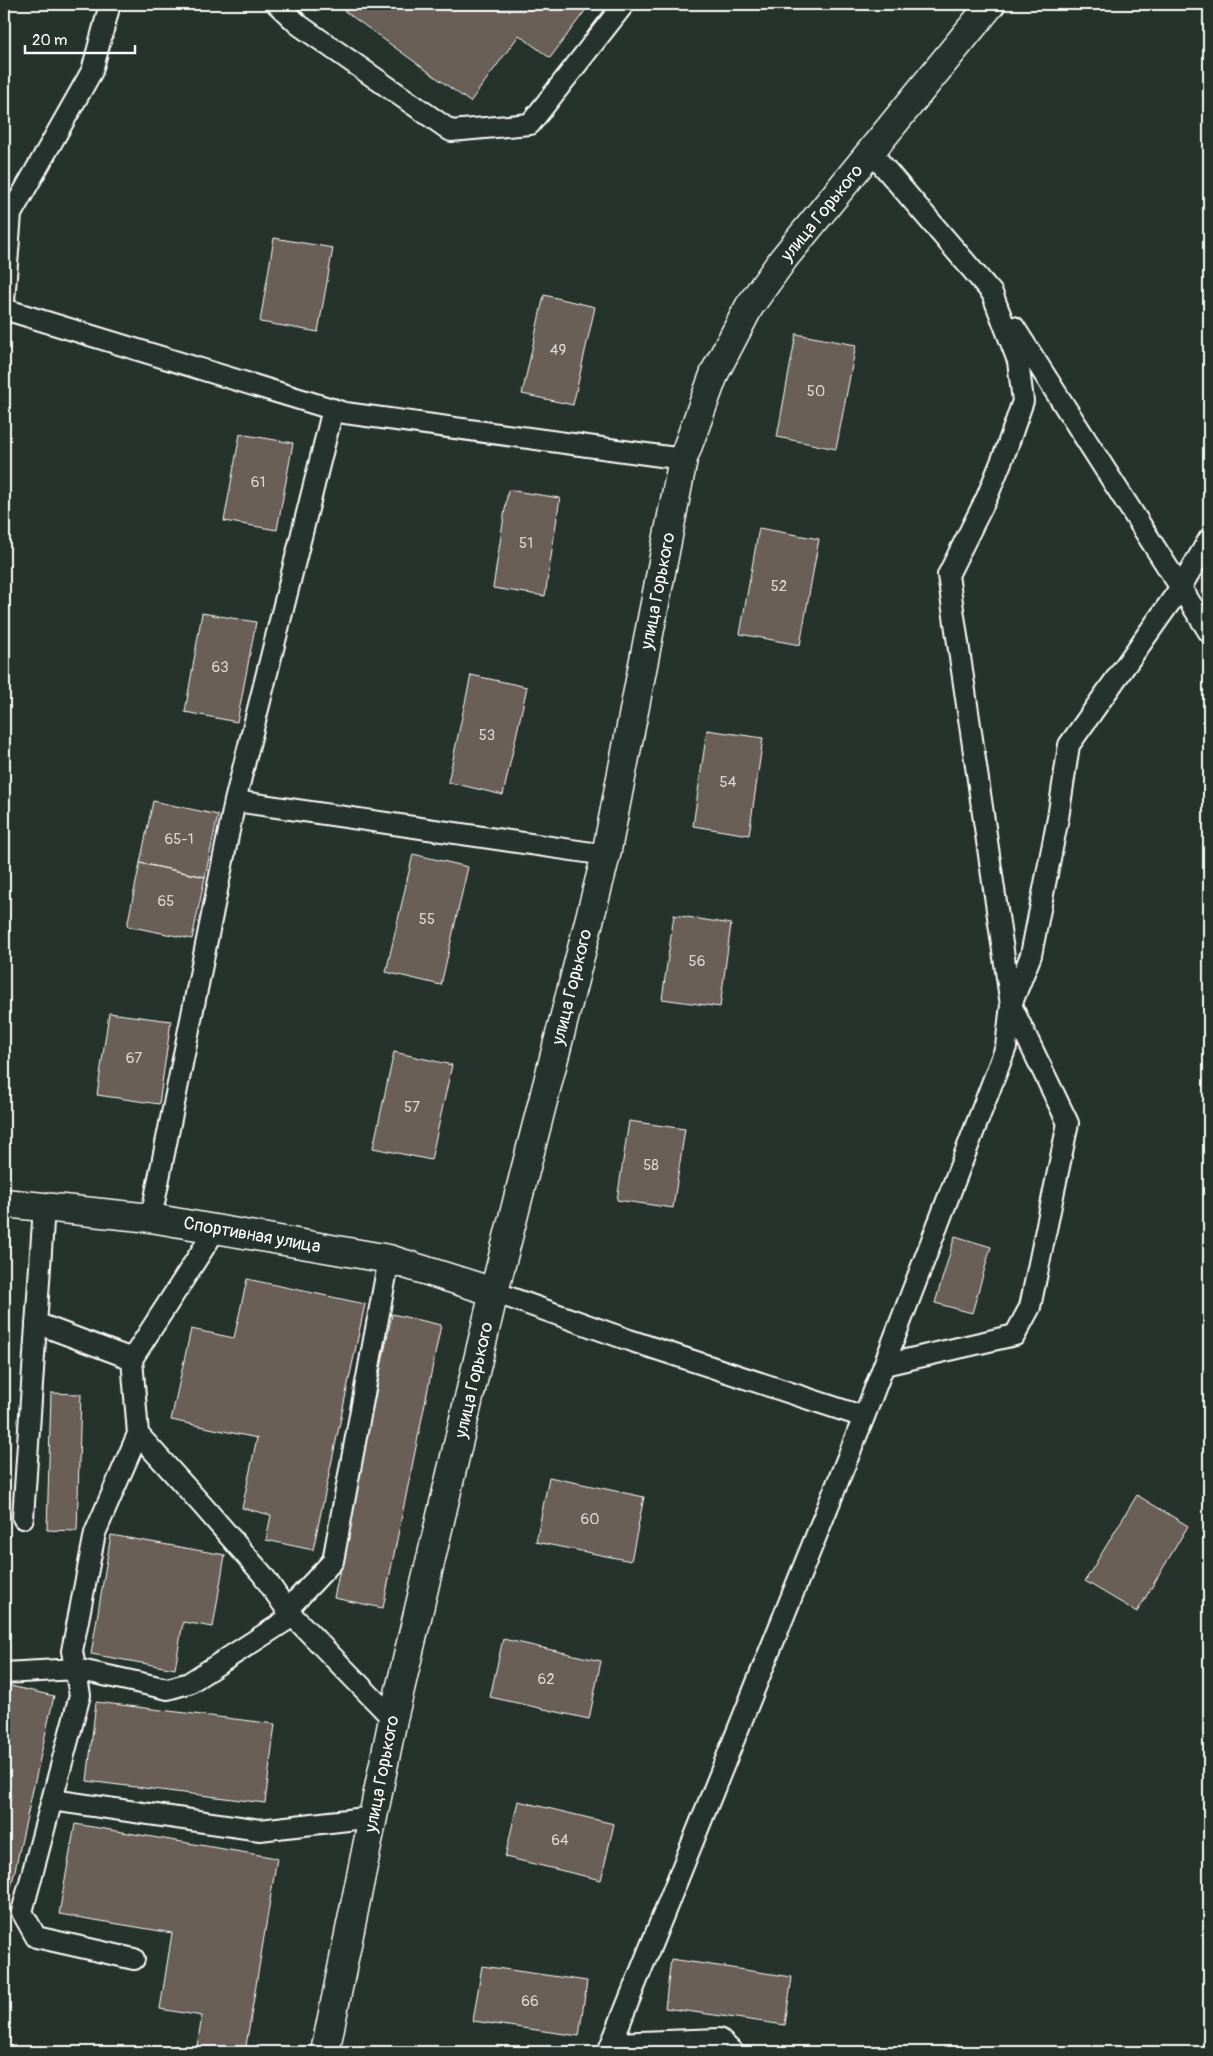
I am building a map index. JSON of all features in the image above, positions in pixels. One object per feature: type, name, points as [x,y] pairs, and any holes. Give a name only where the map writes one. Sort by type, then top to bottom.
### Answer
[{"type":"street","name":"улица Горького","points":[[325,2052],[393,1719],[494,1292],[606,855],[683,459],[715,372],[749,307],[784,258],[991,4]]},
{"type":"street","name":"Спортивная улица","points":[[4,1203],[151,1218],[389,1259],[494,1292]]},
{"type":"lane","points":[[4,301],[8,206],[92,72],[110,4]]},
{"type":"lane","points":[[277,4],[299,25],[451,131],[530,124],[624,4]]},
{"type":"lane","points":[[871,152],[992,293],[1209,632]]},
{"type":"lane","points":[[884,1365],[1015,1335],[1030,1307],[1068,1123],[1011,1005],[948,575],[987,497],[1023,401],[1018,361],[992,293]]},
{"type":"lane","points":[[4,309],[345,413],[683,459]]},
{"type":"lane","points":[[151,1218],[235,801],[333,409]]},
{"type":"lane","points":[[733,2052],[719,2039],[611,2048],[864,1417],[1006,1047],[1011,1005],[1031,954],[1058,818],[1069,745],[1181,587],[1209,539]]},
{"type":"lane","points":[[235,801],[606,855]]},
{"type":"lane","points":[[23,1518],[44,1207]]},
{"type":"lane","points":[[134,1959],[36,1937],[22,1912],[80,1695],[72,1651],[95,1534],[138,1434],[132,1359],[216,1229]]},
{"type":"lane","points":[[4,1673],[76,1669],[168,1690],[189,1683],[290,1613],[333,1562],[389,1259]]},
{"type":"lane","points":[[494,1292],[629,1340],[864,1417]]},
{"type":"lane","points":[[36,1323],[132,1359]]},
{"type":"lane","points":[[138,1434],[263,1575],[290,1613],[393,1719]]},
{"type":"lane","points":[[52,1800],[260,1830],[374,1817]]},
{"type":"building","points":[[335,4],[590,4],[550,58],[519,35],[470,102]]},
{"type":"building","points":[[274,238],[333,248],[318,332],[260,322]]},
{"type":"building","points":[[544,295],[595,307],[573,405],[522,394]]},
{"type":"building","points":[[796,334],[856,345],[836,449],[777,437]]},
{"type":"building","points":[[240,434],[293,443],[277,530],[224,521]]},
{"type":"building","points":[[508,490],[560,498],[545,596],[493,588]]},
{"type":"building","points":[[759,528],[819,539],[800,645],[740,634]]},
{"type":"building","points":[[202,613],[256,622],[237,722],[185,712]]},
{"type":"building","points":[[471,675],[527,687],[503,795],[448,782]]},
{"type":"building","points":[[707,730],[763,738],[749,835],[693,826]]},
{"type":"building","points":[[153,801],[218,815],[205,877],[140,863]]},
{"type":"building","points":[[413,854],[468,867],[441,985],[386,972]]},
{"type":"building","points":[[140,863],[205,877],[192,939],[127,926]]},
{"type":"building","points":[[674,915],[731,924],[720,1007],[662,999]]},
{"type":"building","points":[[109,1013],[171,1021],[159,1104],[97,1095]]},
{"type":"building","points":[[394,1052],[452,1065],[431,1160],[373,1148]]},
{"type":"building","points":[[629,1121],[685,1129],[673,1208],[617,1200]]},
{"type":"building","points":[[955,1236],[991,1247],[972,1313],[935,1303]]},
{"type":"building","points":[[247,1279],[365,1304],[313,1550],[266,1540],[271,1515],[242,1508],[257,1438],[171,1420],[191,1329],[234,1338]]},
{"type":"building","points":[[392,1314],[441,1325],[383,1608],[334,1598]]},
{"type":"building","points":[[51,1393],[81,1394],[77,1531],[47,1530]]},
{"type":"building","points":[[549,1477],[644,1497],[631,1561],[536,1542]]},
{"type":"building","points":[[1137,1495],[1188,1526],[1137,1612],[1085,1581]]},
{"type":"building","points":[[111,1535],[225,1555],[213,1627],[183,1622],[175,1669],[91,1654]]},
{"type":"building","points":[[503,1639],[601,1661],[589,1719],[490,1697]]},
{"type":"building","points":[[6,1685],[54,1696],[4,1919],[4,1694]]},
{"type":"building","points":[[96,1702],[275,1724],[265,1803],[87,1781]]},
{"type":"building","points":[[518,1801],[614,1824],[601,1880],[505,1857]]},
{"type":"building","points":[[75,1824],[277,1858],[245,2052],[196,2052],[202,2016],[160,2009],[172,1933],[59,1914]]},
{"type":"building","points":[[671,1959],[792,1977],[785,2025],[665,2008]]},
{"type":"building","points":[[482,1966],[587,1981],[579,2036],[473,2021]]}]
